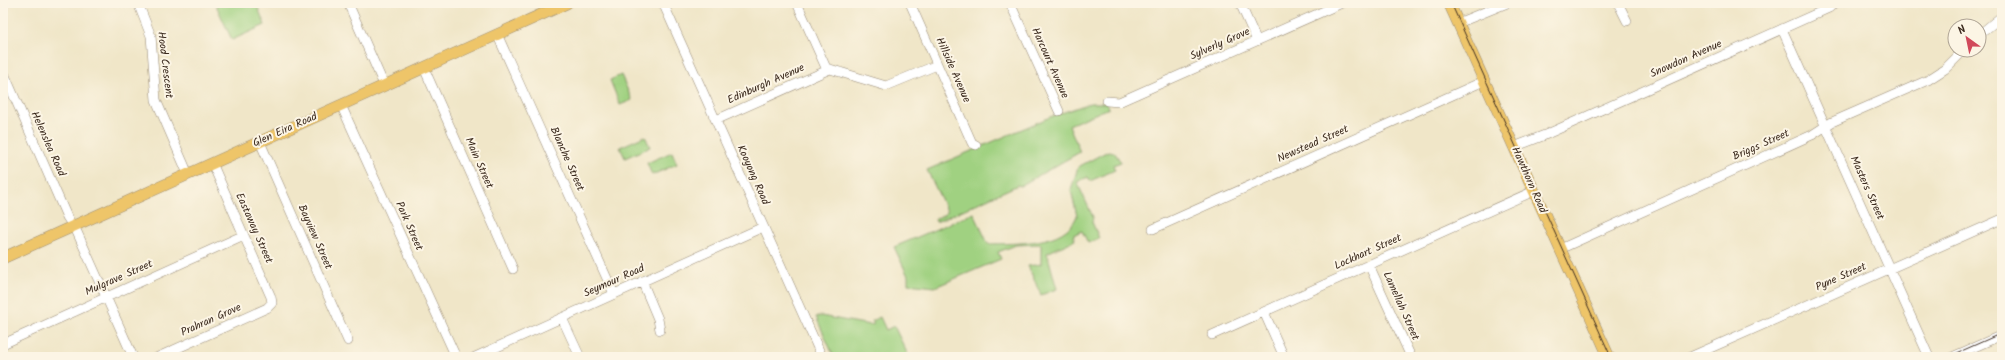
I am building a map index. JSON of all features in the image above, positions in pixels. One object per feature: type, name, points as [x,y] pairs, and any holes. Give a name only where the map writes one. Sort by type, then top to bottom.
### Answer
[{"type":"main road","name":"Glen Eira Road","points":[[3,258],[567,3]]},
{"type":"main road","name":"Hawthorn Road","points":[[1449,3],[1609,357]]},
{"type":"street","name":"Hood Crescent","points":[[138,3],[151,36],[156,100],[188,174]]},
{"type":"street","points":[[348,3],[384,85]]},
{"type":"street","name":"Kooyong Road","points":[[663,3],[822,357]]},
{"type":"street","points":[[797,3],[826,70],[840,71],[886,86],[937,65]]},
{"type":"street","name":"Hillside Avenue","points":[[910,3],[972,143],[976,145]]},
{"type":"street","name":"Harcourt Avenue","points":[[1010,3],[1059,112]]},
{"type":"street","points":[[1240,3],[1257,41]]},
{"type":"street","name":"Sylverly Grove","points":[[1107,101],[1119,102],[1342,3]]},
{"type":"street","points":[[1459,25],[1507,3]]},
{"type":"street","points":[[1618,3],[1626,21]]},
{"type":"street","name":"Snowdon Avenue","points":[[1515,149],[1782,30],[1829,8],[1834,3]]},
{"type":"street","points":[[1987,28],[2002,16]]},
{"type":"street","name":"Masters Street","points":[[1782,30],[1929,357]]},
{"type":"street","name":"Blanche Street","points":[[498,34],[614,294]]},
{"type":"street","name":"Briggs Street","points":[[1560,248],[1812,135],[1832,122],[1928,80],[1945,69],[1956,58]]},
{"type":"street","name":"Main Street","points":[[424,68],[513,269]]},
{"type":"street","name":"Edinburgh Avenue","points":[[716,120],[826,70]]},
{"type":"street","name":"Helenslea Road","points":[[3,71],[67,217],[77,232],[133,357]]},
{"type":"street","name":"Newstead Street","points":[[1153,229],[1484,81]]},
{"type":"street","name":"Park Street","points":[[341,105],[456,357]]},
{"type":"street","name":"Bayview Street","points":[[260,142],[348,341]]},
{"type":"street","name":"Eastaway Street","points":[[212,163],[272,296],[272,303]]},
{"type":"street","name":"Lockhart Street","points":[[1212,335],[1534,191]]},
{"type":"street","name":"Pyne Street","points":[[1690,357],[2002,219]]},
{"type":"street","name":"Seymour Road","points":[[475,357],[763,227]]},
{"type":"street","name":"Mulgrave Street","points":[[3,344],[244,234]]},
{"type":"street","name":"Lamellah Street","points":[[1369,265],[1411,357]]},
{"type":"street","points":[[642,281],[658,319],[660,330]]},
{"type":"street","name":"Prahran Grove","points":[[158,357],[267,308],[272,303]]},
{"type":"street","points":[[1264,312],[1284,357]]},
{"type":"street","points":[[562,318],[580,357]]},
{"type":"street","points":[[1952,357],[2002,335]]},
{"type":"green space","points":[[220,3],[256,3],[265,25],[232,40],[216,5]]},
{"type":"green space","points":[[621,75],[632,100],[620,105],[610,80]]},
{"type":"green space","points":[[1090,103],[1107,103],[1109,108],[1069,125],[1080,152],[1020,186],[1018,185],[936,222],[935,219],[945,214],[947,211],[927,170],[1050,117]]},
{"type":"green space","points":[[645,136],[650,147],[625,158],[620,147]]},
{"type":"green space","points":[[1108,151],[1114,152],[1121,162],[1113,165],[1115,170],[1090,181],[1088,177],[1077,182],[1093,217],[1092,222],[1099,238],[1088,243],[1082,231],[1073,235],[1075,240],[1047,253],[1057,289],[1041,295],[1028,266],[1041,264],[1041,244],[1016,245],[998,252],[1001,259],[935,287],[908,284],[908,276],[894,247],[974,213],[988,244],[1025,243],[1051,238],[1062,233],[1071,226],[1077,216],[1071,190],[1078,167]]},
{"type":"green space","points":[[672,152],[677,164],[652,175],[647,163]]},
{"type":"green space","points":[[821,316],[870,325],[874,324],[872,321],[880,317],[886,330],[894,326],[909,357],[834,357],[816,317]]},
{"type":"tram line","points":[[1451,3],[1611,357]]},
{"type":"tram line","points":[[1948,357],[2002,333]]}]
